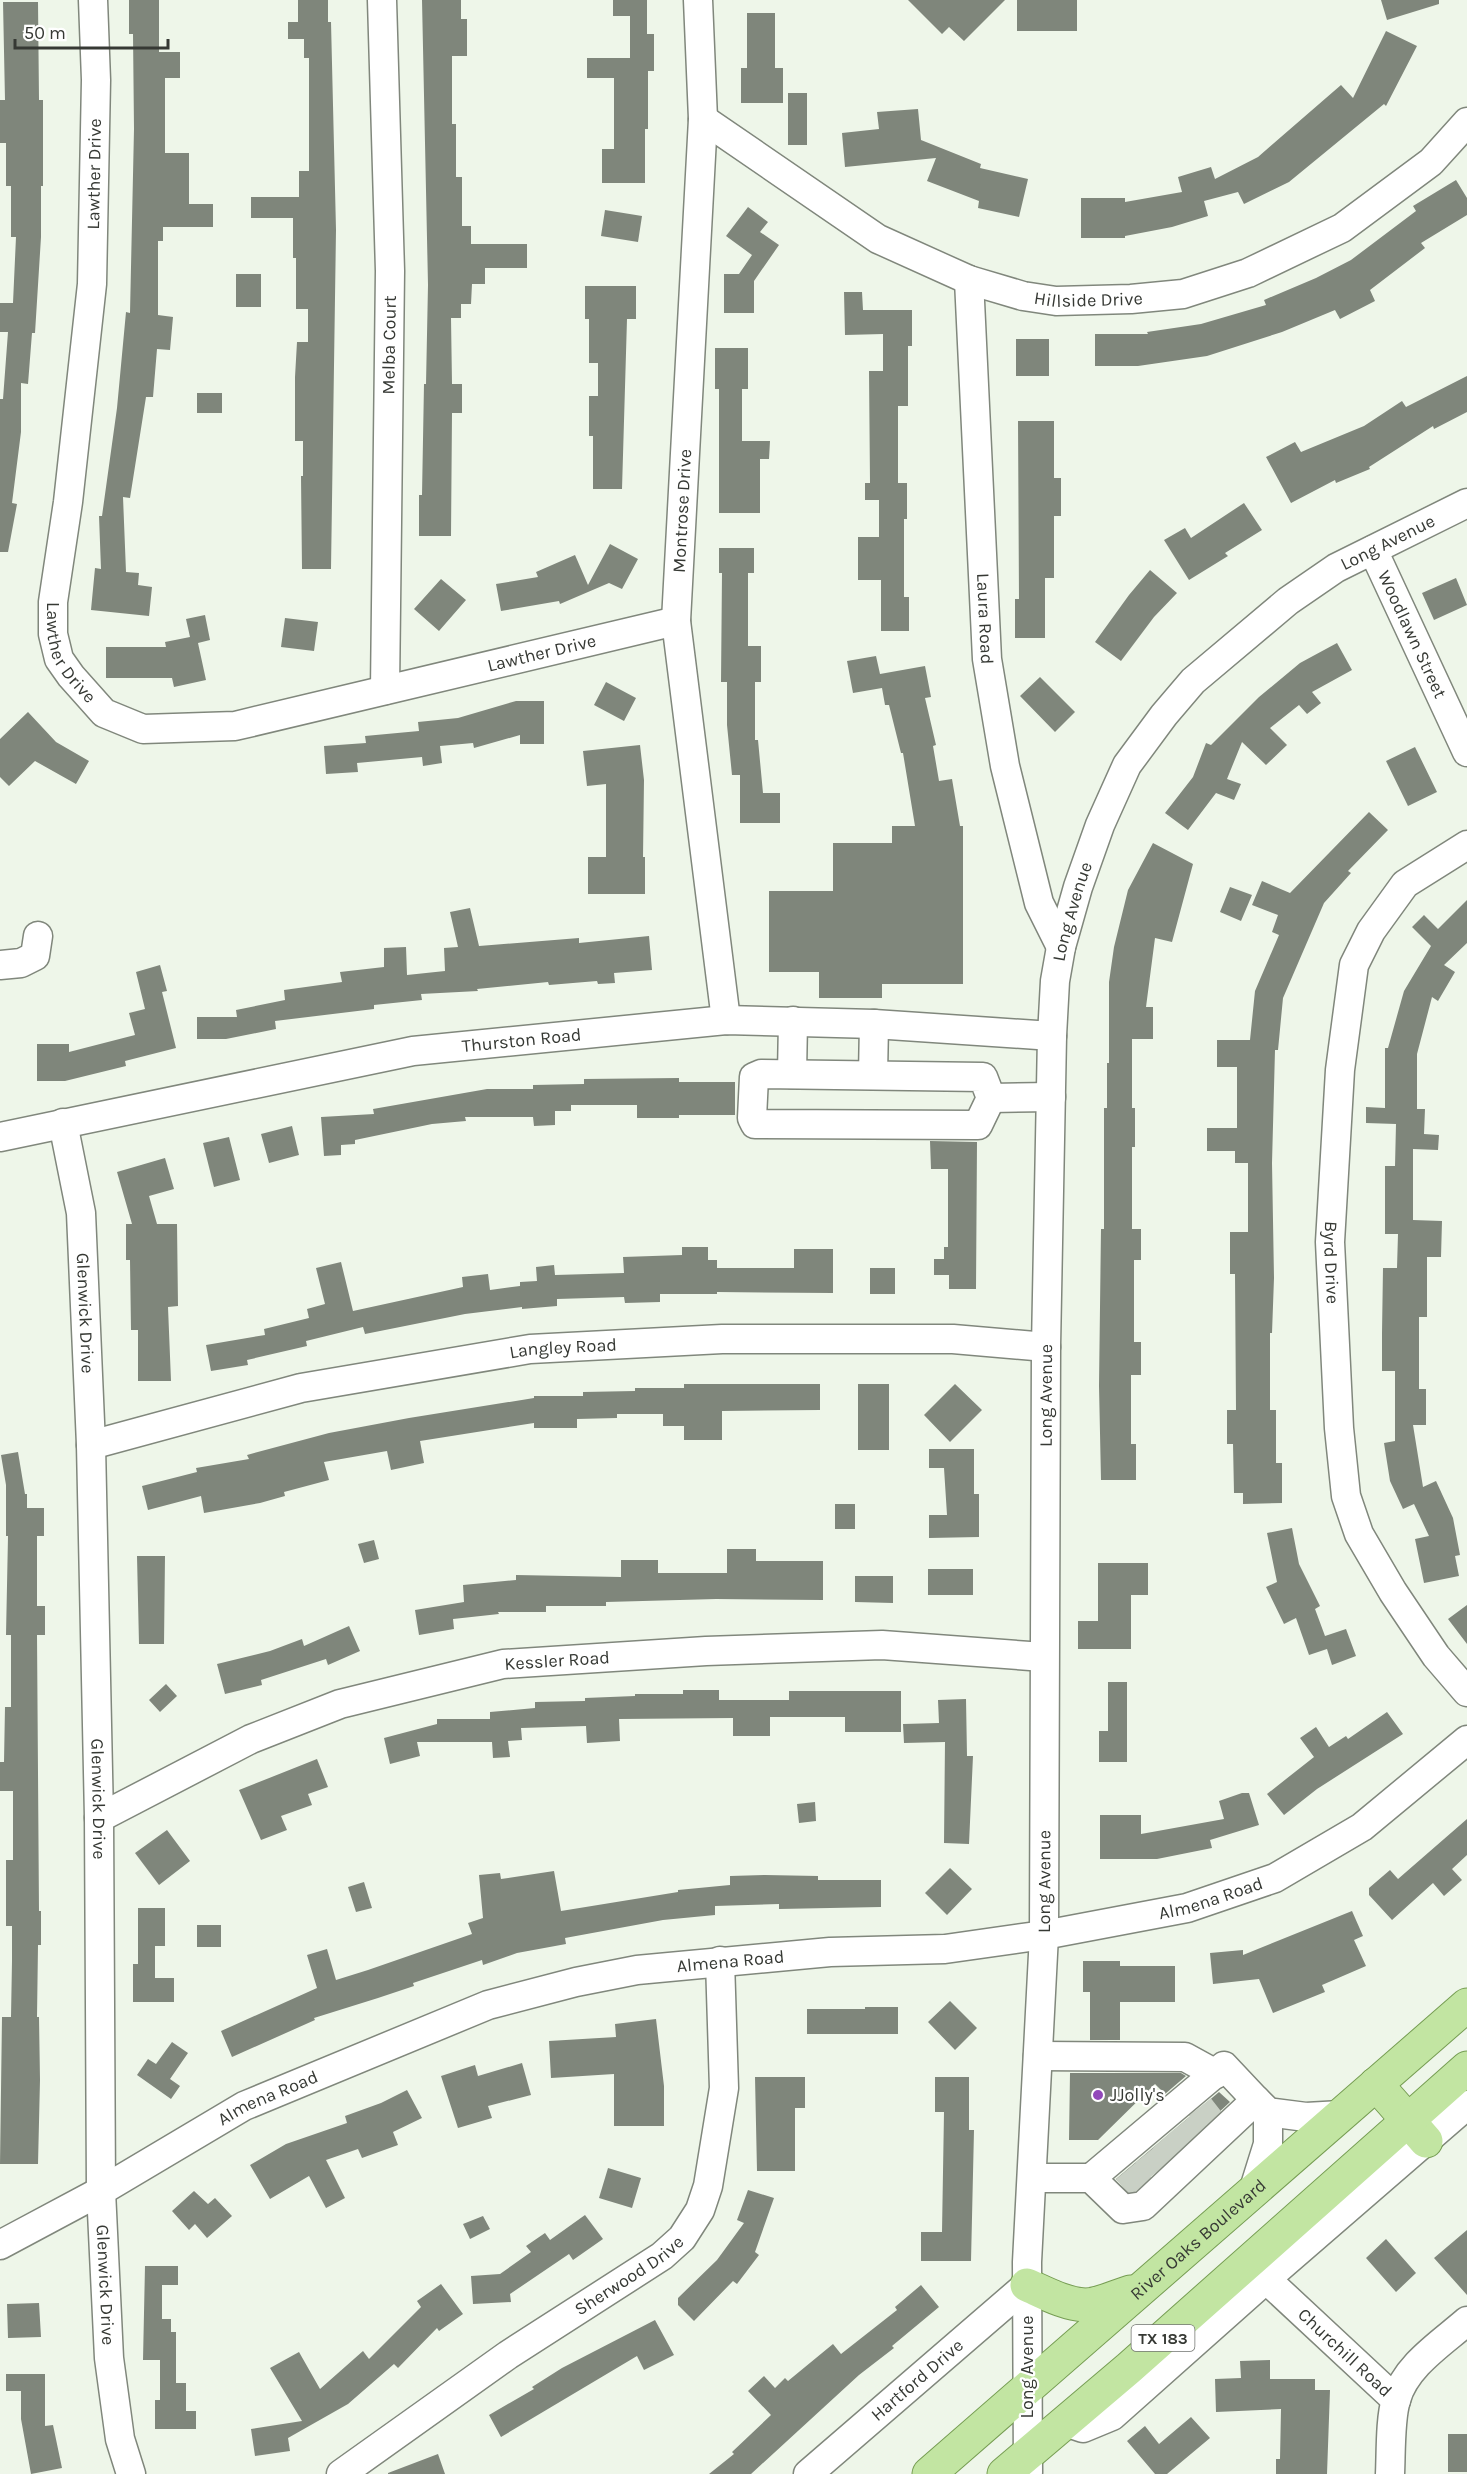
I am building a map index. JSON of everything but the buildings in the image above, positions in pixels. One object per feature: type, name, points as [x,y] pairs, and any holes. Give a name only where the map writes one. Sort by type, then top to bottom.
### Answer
[{"type":"main road","name":"River Oaks Boulevard","points":[[929,2474],[1467,2005]]},
{"type":"main road","name":"TX 183","points":[[1020,2467],[1065,2422],[1418,2130],[1467,2068]]},
{"type":"main road","points":[[1376,2084],[1418,2130]]},
{"type":"main road","points":[[1027,2285],[1061,2300],[1084,2305],[1095,2304],[1143,2287]]},
{"type":"street","name":"Lawther Drive","points":[[93,0],[96,80],[92,284],[68,502],[53,602],[53,634],[59,659],[104,713],[143,729],[236,726],[676,621]]},
{"type":"street","name":"Melba Court","points":[[382,0],[390,270],[385,690]]},
{"type":"street","name":"Montrose Drive","points":[[698,0],[703,119],[676,621],[726,1020]]},
{"type":"street","name":"Hillside Drive","points":[[703,119],[878,239],[969,280],[1023,296],[1056,301],[1131,299],[1183,294],[1248,273],[1342,228],[1431,162],[1467,122]]},
{"type":"street","name":"Laura Road","points":[[969,280],[987,659],[1005,765],[1039,903],[1061,947]]},
{"type":"street","name":"Long Avenue","points":[[1020,2467],[1026,2390],[1027,2285],[1044,1935],[1046,1347],[1052,1036],[1055,981],[1061,947],[1078,887],[1100,825],[1128,765],[1164,715],[1193,681],[1288,601],[1336,568],[1467,503]]},
{"type":"street","name":"Woodlawn Street","points":[[1373,550],[1467,752]]},
{"type":"street","name":"Byrd Drive","points":[[1467,845],[1405,884],[1371,931],[1354,965],[1340,1070],[1330,1242],[1339,1428],[1346,1496],[1359,1534],[1393,1592],[1436,1656],[1467,1692]]},
{"type":"street","points":[[0,965],[21,963],[35,956],[38,936]]},
{"type":"street","name":"Thurston Road","points":[[2,1133],[63,1124],[413,1051],[726,1020],[874,1024],[1052,1036]]},
{"type":"street","points":[[792,1074],[793,1021]]},
{"type":"street","points":[[873,1076],[874,1024]]},
{"type":"street","points":[[761,1074],[792,1074],[983,1077],[991,1098],[978,1125],[754,1125],[752,1118],[754,1077],[761,1074]]},
{"type":"street","points":[[991,1098],[1051,1097]]},
{"type":"street","name":"Glenwick Drive","points":[[63,1124],[81,1213],[91,1444],[99,1818],[101,2191],[109,2358],[120,2439],[132,2474]]},
{"type":"street","name":"Langley Road","points":[[91,1444],[301,1388],[530,1349],[722,1339],[952,1339],[1046,1347]]},
{"type":"street","name":"Kessler Road","points":[[99,1818],[252,1739],[340,1704],[503,1665],[706,1651],[882,1645],[1044,1657]]},
{"type":"street","name":"Almena Road","points":[[0,2245],[101,2191],[244,2106],[488,2005],[576,1982],[637,1970],[830,1952],[945,1949],[1044,1935],[1187,1908],[1275,1878],[1362,1827],[1467,1740]]},
{"type":"street","name":"Sherwood Drive","points":[[341,2474],[508,2355],[662,2256],[682,2238],[700,2210],[708,2186],[724,2088],[720,1961]]},
{"type":"street","points":[[1038,2056],[1185,2057],[1216,2074]]},
{"type":"street","points":[[1091,2178],[1123,2209],[1143,2206],[1170,2147],[1216,2074],[1224,2066],[1262,2106],[1306,2116],[1341,2115]]},
{"type":"street","points":[[1065,2422],[1083,2428],[1112,2416],[1266,2279],[1418,2130],[1467,2105]]},
{"type":"street","points":[[1032,2178],[1091,2178],[1170,2147],[1262,2106]]},
{"type":"street","points":[[1253,2192],[1268,2144],[1262,2106]]},
{"type":"street","name":"Churchill Road","points":[[1266,2279],[1396,2400],[1390,2474]]},
{"type":"street","name":"Hartford Drive","points":[[807,2474],[1027,2285]]},
{"type":"street","points":[[1396,2400],[1406,2378],[1420,2362],[1467,2321]]},
{"type":"tunnel","points":[[1200,2107],[1214,2125]]},
{"type":"tunnel","points":[[1181,2124],[1195,2141]]},
{"type":"tunnel","points":[[1163,2139],[1178,2156]]},
{"type":"tunnel","points":[[1146,2154],[1159,2170]]},
{"type":"tunnel","points":[[1127,2170],[1141,2187]]},
{"type":"place","name":"JJolly's","points":[[1098,2095]]}]
